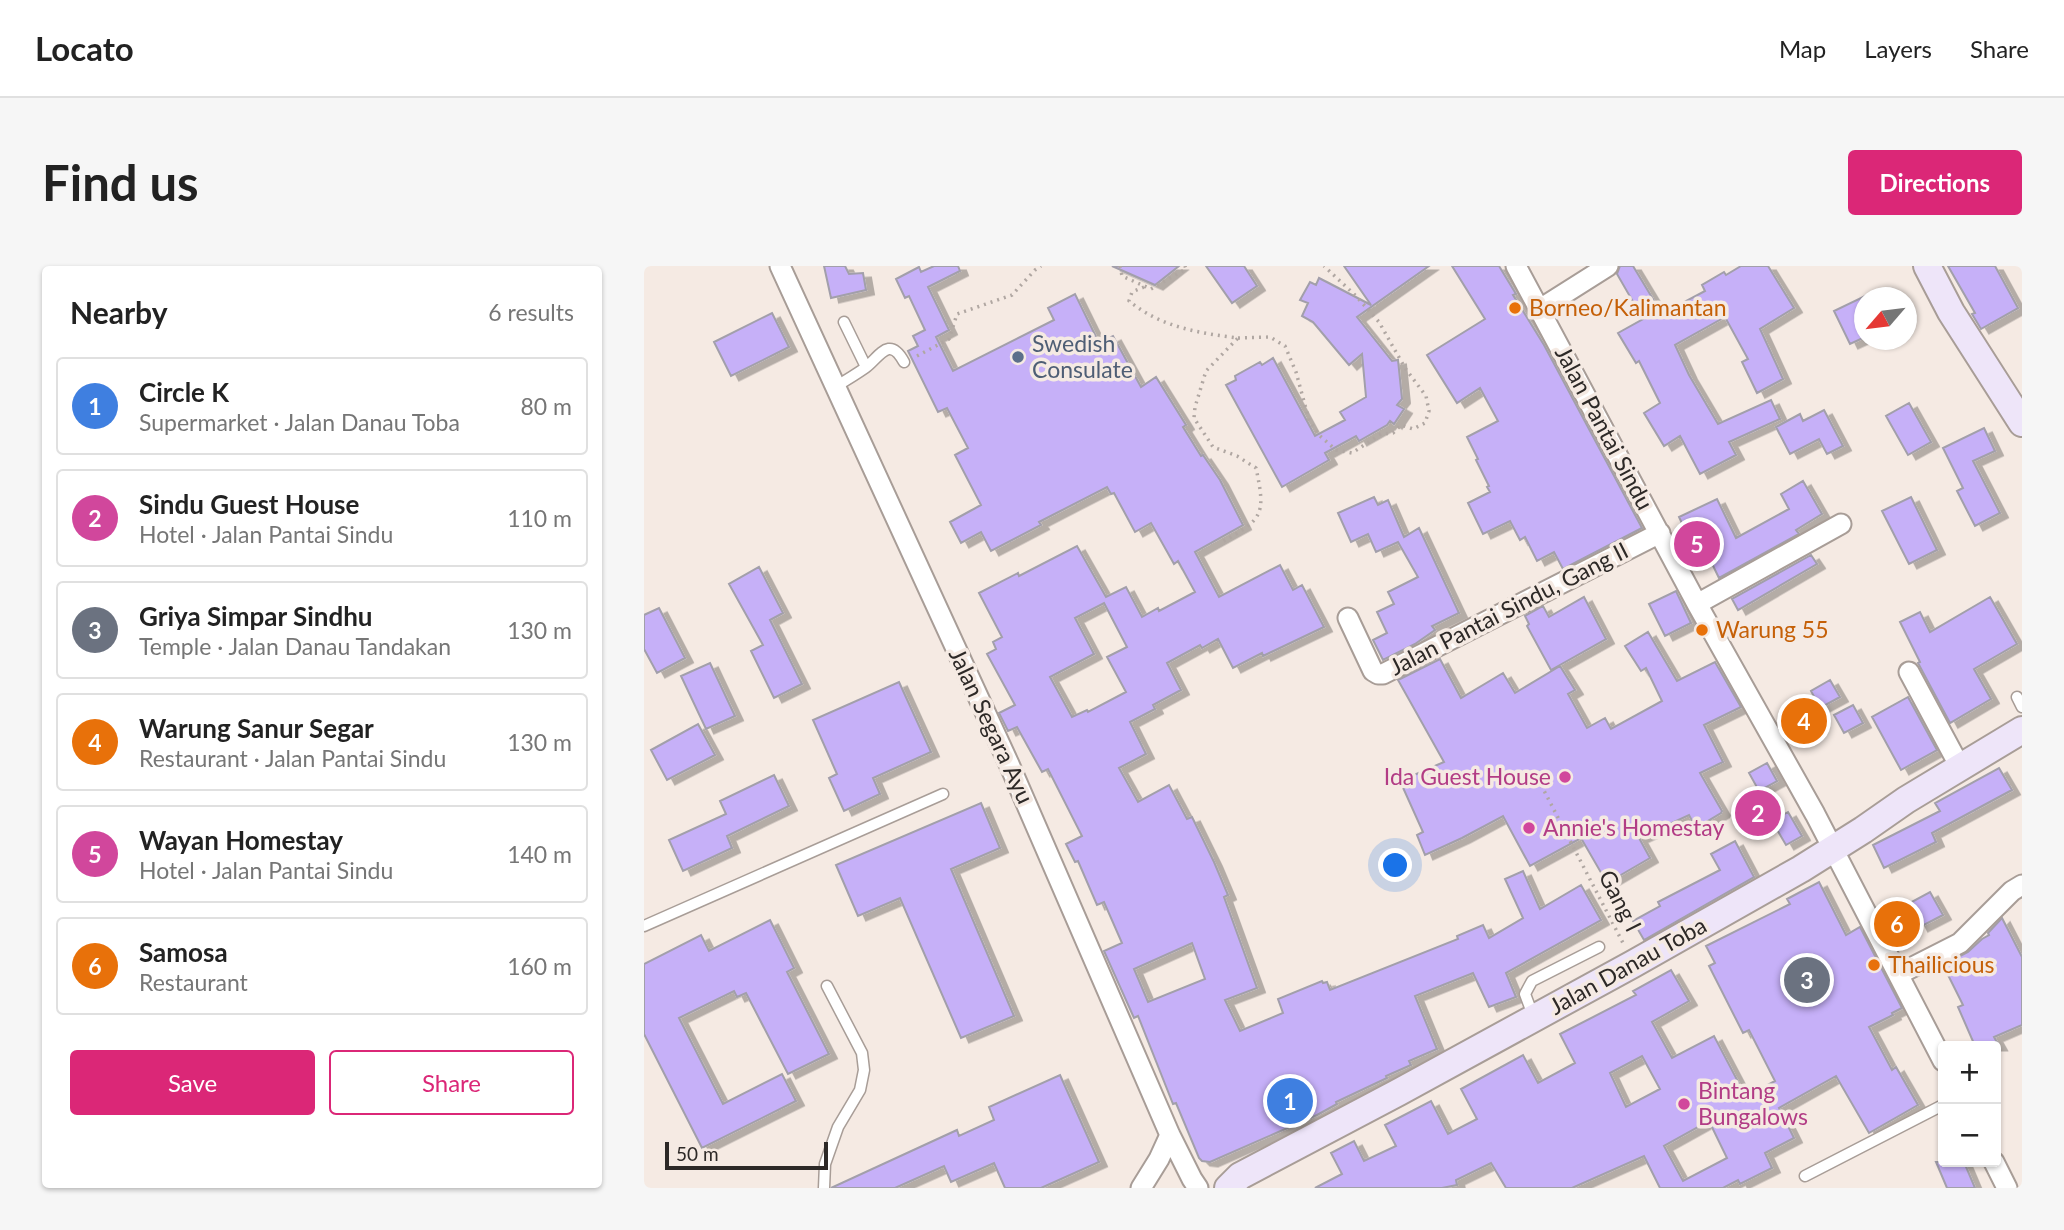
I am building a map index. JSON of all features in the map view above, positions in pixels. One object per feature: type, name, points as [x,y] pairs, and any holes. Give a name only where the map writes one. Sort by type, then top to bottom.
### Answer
[{"type":"street","name":"Jalan Segara Ayu","points":[[780,266],[1009,764],[1170,1135],[1198,1188]]},
{"type":"street","name":"Jalan Pantai Sindu","points":[[1516,266],[1833,849],[1938,1051]]},
{"type":"street","points":[[1540,309],[1608,266]]},
{"type":"street","points":[[1933,268],[1951,312],[2022,423]]},
{"type":"street","points":[[1698,604],[1841,524]]},
{"type":"street","name":"Jalan Pantai Sindu, Gang II","points":[[1348,618],[1373,671],[1383,674],[1660,533]]},
{"type":"street","points":[[1909,672],[1960,767]]},
{"type":"street","name":"Jalan Danau Toba","points":[[1228,1188],[1240,1176],[1633,964],[1833,849],[1906,800],[2022,730]]},
{"type":"street","points":[[1899,974],[1961,943],[2011,891],[2022,885]]},
{"type":"street","points":[[1141,1188],[1159,1160],[1170,1135]]},
{"type":"street","points":[[1996,1167],[2007,1188]]},
{"type":"lane","points":[[844,322],[866,367]]},
{"type":"lane","points":[[835,387],[873,362],[885,349],[900,354],[904,362]]},
{"type":"lane","points":[[644,926],[943,794]]},
{"type":"lane","points":[[1534,1018],[1525,994],[1532,981],[1599,947]]},
{"type":"lane","points":[[824,1188],[825,1164],[838,1127],[860,1090],[864,1070],[862,1053],[827,986]]},
{"type":"lane","points":[[1805,1176],[1938,1108]]},
{"type":"path","points":[[904,362],[948,339],[957,314],[1012,295],[1041,266]]},
{"type":"path","points":[[1120,266],[1122,276],[1151,289],[1186,269],[1185,266]]},
{"type":"path","points":[[1144,287],[1132,292],[1129,301],[1169,324],[1199,333],[1238,338],[1270,337],[1285,346],[1296,372],[1309,420],[1319,435],[1336,450],[1352,453],[1381,434],[1393,433],[1401,425],[1413,429],[1424,423],[1429,411],[1426,396],[1405,368],[1379,322],[1324,266]]},
{"type":"path","points":[[1222,541],[1250,526],[1260,510],[1256,468],[1237,456],[1213,447],[1194,418],[1206,371],[1238,338]]},
{"type":"path","name":"Gang I","points":[[1538,779],[1633,964]]},
{"type":"building","points":[[824,266],[845,266],[849,274],[863,273],[866,290],[831,298]]},
{"type":"building","points":[[934,266],[958,266],[960,271],[928,287],[949,330],[936,337],[953,371],[1054,320],[1048,308],[1075,294],[1099,343],[1113,336],[1141,387],[1156,377],[1186,425],[1183,427],[1201,456],[1203,455],[1220,480],[1243,525],[1195,552],[1219,597],[1280,565],[1293,590],[1302,585],[1324,627],[1233,668],[1218,639],[1202,648],[1200,645],[1167,663],[1181,690],[1153,705],[1155,709],[1130,722],[1146,754],[1119,768],[1138,802],[1169,785],[1187,819],[1192,817],[1214,862],[1228,895],[1224,897],[1257,988],[1225,1000],[1240,1031],[1283,1013],[1278,999],[1322,981],[1327,982],[1330,990],[1458,939],[1457,936],[1483,925],[1489,938],[1523,918],[1505,879],[1523,871],[1540,909],[1581,885],[1601,920],[1506,973],[1516,997],[1489,1007],[1473,973],[1415,996],[1437,1049],[1409,1061],[1411,1065],[1336,1102],[1337,1104],[1317,1115],[1210,1162],[1202,1161],[1176,1103],[1173,1104],[1138,1016],[1134,1018],[1104,951],[1122,943],[1104,902],[1097,905],[1078,861],[1075,862],[1066,844],[1082,836],[1048,769],[1042,772],[1017,727],[1008,731],[999,713],[1015,705],[987,654],[996,649],[993,642],[1002,637],[979,593],[1077,546],[1106,597],[1126,587],[1142,617],[1195,592],[1178,561],[1174,564],[1151,523],[1135,532],[1114,493],[1111,494],[1107,487],[1039,522],[1041,525],[991,551],[981,532],[961,543],[950,522],[981,505],[955,455],[968,448],[947,408],[938,412],[908,351],[918,346],[913,336],[925,330],[909,296],[905,298],[896,279],[919,267],[921,272]],"holes":[[[1104,603],[1127,647],[1107,657],[1126,692],[1088,712],[1087,710],[1072,717],[1050,677],[1094,654],[1075,618]],[[1192,943],[1205,979],[1148,1002],[1134,969]]]},
{"type":"building","points":[[1112,266],[1179,266],[1155,285]]},
{"type":"building","points":[[1206,266],[1244,266],[1257,286],[1232,303]]},
{"type":"building","points":[[1344,266],[1429,266],[1357,317],[1392,361],[1398,360],[1402,399],[1397,405],[1404,409],[1394,424],[1390,421],[1359,441],[1356,436],[1325,453],[1329,460],[1282,487],[1226,385],[1236,380],[1235,376],[1273,358],[1315,436],[1345,420],[1340,412],[1366,397],[1362,354],[1349,365],[1313,322],[1302,316],[1308,303],[1300,300],[1310,282],[1316,285],[1319,278],[1371,305]]},
{"type":"building","points":[[1452,266],[1499,266],[1642,528],[1563,569],[1554,552],[1537,561],[1525,537],[1520,540],[1510,521],[1483,534],[1468,503],[1490,492],[1467,437],[1498,421],[1480,388],[1457,403],[1427,355],[1485,319]]},
{"type":"building","points":[[1620,266],[1633,266],[1662,314],[1705,291],[1702,285],[1741,266],[1768,266],[1794,308],[1760,329],[1783,379],[1757,393],[1742,362],[1748,359],[1725,317],[1675,345],[1718,424],[1771,400],[1780,419],[1729,442],[1736,455],[1700,474],[1680,436],[1664,446],[1644,413],[1660,403],[1639,361],[1636,363],[1618,333],[1643,319],[1617,274]]},
{"type":"building","points":[[1948,266],[1995,266],[2018,308],[1981,329],[1972,314],[1975,313]]},
{"type":"building","points":[[1854,301],[1854,342],[1850,344],[1834,311]]},
{"type":"building","points":[[772,313],[789,347],[731,376],[714,342]]},
{"type":"building","points":[[1909,403],[1931,442],[1908,455],[1886,416]]},
{"type":"building","points":[[1824,410],[1843,446],[1827,454],[1819,439],[1790,454],[1776,427],[1800,414],[1803,421]]},
{"type":"building","points":[[1984,428],[1995,451],[1973,461],[2000,513],[1975,526],[1957,491],[1963,488],[1943,448]]},
{"type":"building","points":[[1803,481],[1822,514],[1796,530],[1799,534],[1719,578],[1703,545],[1694,549],[1679,517],[1717,499],[1736,538],[1789,509],[1781,494]]},
{"type":"building","points":[[1374,497],[1378,505],[1388,500],[1404,537],[1419,528],[1459,613],[1432,626],[1435,630],[1415,644],[1383,660],[1373,640],[1387,633],[1377,612],[1394,604],[1388,592],[1418,577],[1398,542],[1376,552],[1368,534],[1351,542],[1338,513]]},
{"type":"building","points":[[1911,497],[1937,550],[1909,564],[1882,511]]},
{"type":"building","points":[[1811,555],[1817,564],[1738,610],[1732,599]]},
{"type":"building","points":[[759,567],[783,613],[770,620],[802,684],[774,698],[751,651],[763,645],[729,584]]},
{"type":"building","points":[[1676,591],[1691,623],[1665,636],[1649,604]]},
{"type":"building","points":[[1584,597],[1606,639],[1551,670],[1527,626],[1529,624],[1525,616],[1543,606],[1549,617]]},
{"type":"building","points":[[1990,597],[2017,644],[1974,669],[1991,699],[1950,723],[1900,622],[1920,612],[1930,632]]},
{"type":"building","points":[[659,608],[685,658],[657,673],[644,649],[644,615]]},
{"type":"building","points":[[1648,632],[1677,681],[1715,662],[1741,707],[1704,725],[1723,762],[1700,773],[1721,813],[1696,828],[1689,815],[1639,838],[1650,858],[1607,883],[1581,838],[1530,866],[1503,816],[1425,855],[1417,835],[1423,832],[1400,781],[1444,762],[1398,680],[1440,659],[1461,698],[1503,673],[1515,693],[1560,666],[1575,690],[1568,694],[1587,728],[1605,718],[1611,729],[1662,701],[1646,668],[1641,671],[1625,646]]},
{"type":"building","points":[[710,663],[735,716],[706,729],[681,676]]},
{"type":"building","points":[[1830,680],[1840,697],[1820,708],[1811,691]]},
{"type":"building","points":[[899,682],[931,752],[873,778],[880,794],[844,811],[829,778],[837,774],[813,720]]},
{"type":"building","points":[[1908,697],[1937,750],[1901,770],[1872,717]]},
{"type":"building","points":[[1853,705],[1863,723],[1844,733],[1834,715]]},
{"type":"building","points":[[698,724],[715,755],[667,780],[651,750]]},
{"type":"building","points":[[1767,763],[1777,781],[1759,791],[1749,773]]},
{"type":"building","points":[[1999,768],[2012,790],[1932,833],[1936,842],[1884,868],[1873,845],[1940,811],[1935,803]]},
{"type":"building","points":[[774,775],[789,806],[727,836],[732,848],[683,871],[669,840],[726,814],[720,801]]},
{"type":"building","points":[[981,803],[1000,848],[951,869],[1014,1016],[961,1038],[900,898],[858,916],[836,865]]},
{"type":"building","points":[[1788,812],[1802,836],[1786,845],[1772,821]]},
{"type":"building","points":[[1735,841],[1754,877],[1644,940],[1633,921],[1660,906],[1658,902],[1720,870],[1711,854]]},
{"type":"building","points":[[1819,882],[1846,935],[1860,927],[1902,1008],[1869,1027],[1892,1070],[1896,1067],[1918,1105],[1869,1133],[1836,1076],[1779,1108],[1794,1138],[1765,1153],[1772,1168],[1740,1184],[1738,1180],[1723,1188],[1660,1188],[1644,1156],[1572,1188],[1506,1188],[1491,1163],[1456,1180],[1457,1185],[1442,1188],[1315,1188],[1342,1174],[1331,1153],[1354,1141],[1364,1161],[1396,1146],[1385,1125],[1431,1101],[1448,1134],[1477,1119],[1461,1089],[1523,1055],[1538,1083],[1575,1063],[1560,1034],[1636,995],[1633,991],[1671,970],[1689,1001],[1652,1022],[1672,1058],[1714,1036],[1746,1097],[1775,1081],[1749,1030],[1743,1033],[1709,966],[1715,963],[1706,946],[1790,904],[1787,899]],"holes":[[[1642,1056],[1660,1089],[1626,1107],[1610,1073]],[[1709,1121],[1727,1158],[1683,1181],[1664,1146]]]},
{"type":"building","points":[[1930,892],[1943,915],[1920,927],[1908,904]]},
{"type":"building","points":[[2002,918],[2022,957],[2022,1025],[1994,1037],[1996,1041],[1973,1041],[1958,1007],[1963,1005],[1943,965],[1968,952],[1989,935]]},
{"type":"building","points":[[770,920],[794,968],[787,972],[829,1054],[788,1074],[746,993],[737,997],[734,991],[679,1018],[723,1104],[782,1074],[796,1101],[702,1148],[644,1034],[644,964],[701,935],[709,951]]},
{"type":"building","points":[[1060,1075],[1099,1162],[1041,1188],[1005,1188],[994,1163],[951,1182],[944,1166],[895,1188],[831,1188],[957,1130],[959,1136],[994,1120],[989,1107]]},
{"type":"building","points":[[1938,1167],[1966,1167],[1975,1188],[1947,1188]]},
{"type":"place","name":"Borneo/Kalimantan","points":[[1515,308]]},
{"type":"place","name":"Swedish Consulate","points":[[1018,357]]},
{"type":"place","name":"Wayan Homestay","points":[[1697,544]]},
{"type":"place","name":"Warung 55","points":[[1702,630]]},
{"type":"place","name":"Warung Sanur Segar","points":[[1804,721]]},
{"type":"place","name":"Ida Guest House","points":[[1565,777]]},
{"type":"place","name":"Sindu Guest House","points":[[1758,813]]},
{"type":"place","name":"Annie's Homestay","points":[[1529,828]]},
{"type":"place","name":"Samosa","points":[[1897,924]]},
{"type":"place","name":"Thailicious","points":[[1874,965]]},
{"type":"place","name":"Griya Simpar Sindhu","points":[[1807,980]]},
{"type":"place","name":"Circle K","points":[[1290,1101]]},
{"type":"place","name":"Bintang Bungalows","points":[[1684,1104]]}]
